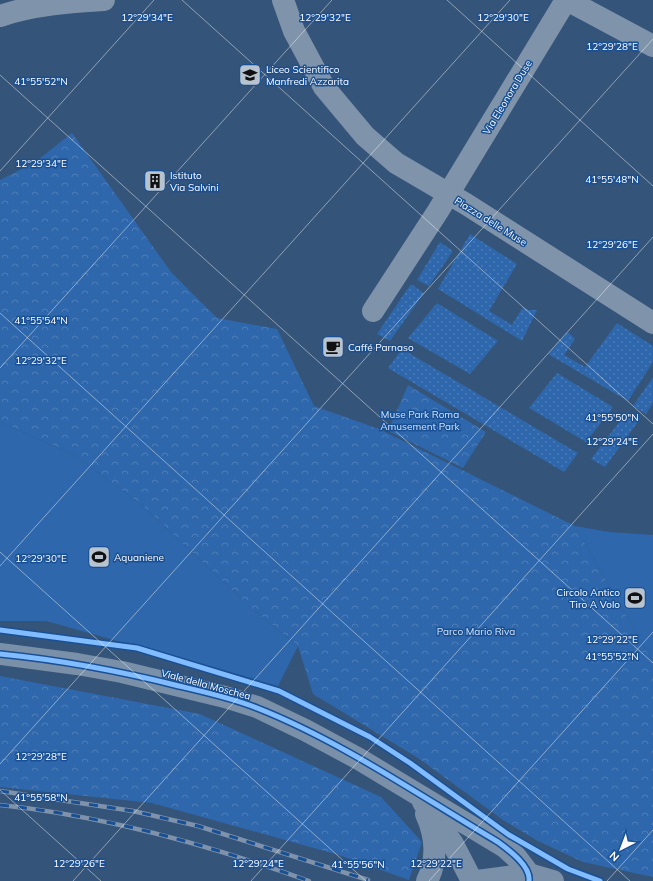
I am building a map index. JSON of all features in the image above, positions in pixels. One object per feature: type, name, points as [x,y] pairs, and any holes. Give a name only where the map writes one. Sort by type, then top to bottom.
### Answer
[{"type":"street","points":[[7,9],[90,0]]},
{"type":"street","points":[[282,0],[294,31],[324,87],[365,136],[396,163],[448,193]]},
{"type":"street","points":[[567,0],[653,46]]},
{"type":"street","name":"Via Eleonora Duse","points":[[448,193],[567,0]]},
{"type":"street","name":"Piazza delle Muse","points":[[373,311],[448,193],[653,323]]},
{"type":"street","name":"Viale della Moschea","points":[[0,654],[77,664],[122,672],[225,697],[257,707],[332,744],[505,847],[516,857],[529,877]]},
{"type":"street","points":[[418,795],[428,818],[434,839],[434,864],[427,881]]},
{"type":"street","name":"Viale della Moschea","points":[[418,795],[453,844],[472,881]]},
{"type":"street","points":[[477,881],[529,877],[553,881]]},
{"type":"green space","name":"Parco Mario Riva","points":[[72,133],[171,272],[217,318],[277,329],[314,406],[379,429],[575,526],[653,662],[653,877],[583,862],[538,841],[503,820],[418,758],[313,694],[298,646],[251,608],[143,506],[74,455],[0,422],[0,180],[34,163]]},
{"type":"green space","points":[[470,234],[517,264],[489,311],[512,325],[523,307],[528,310],[537,310],[522,341],[438,289]]},
{"type":"green space","points":[[440,242],[453,251],[429,286],[417,280]]},
{"type":"green space","points":[[411,284],[424,293],[390,341],[377,334]]},
{"type":"green space","points":[[437,303],[498,341],[470,374],[408,338]]},
{"type":"green space","points":[[617,323],[653,346],[653,362],[628,401],[548,354],[568,332],[575,339],[564,355],[585,367]]},
{"type":"green space","points":[[402,349],[578,453],[564,472],[388,368]]},
{"type":"green space","points":[[557,373],[613,407],[586,442],[529,408]]},
{"type":"green space","points":[[653,377],[653,403],[646,414],[633,406]]},
{"type":"green space","name":"Muse Park Roma Amusement Park","points":[[408,385],[486,432],[463,468],[388,431]]},
{"type":"green space","points":[[627,412],[640,419],[605,467],[591,459]]},
{"type":"green space","name":"Aquaniene","points":[[0,422],[74,455],[143,506],[251,608],[298,646],[278,686],[46,621],[0,621]]},
{"type":"green space","name":"Circolo Antico Tiro A Volo","points":[[575,526],[609,532],[653,535],[653,662]]},
{"type":"green space","points":[[0,676],[200,714],[381,797],[422,842],[409,880],[339,855],[152,803],[0,787]]},
{"type":"railway","points":[[0,791],[133,811],[198,826],[368,880]]},
{"type":"railway","points":[[0,805],[79,816],[118,824],[233,855],[309,881]]},
{"type":"cycle path","points":[[0,630],[137,648],[279,691],[370,737],[410,763],[509,835],[568,869],[600,881]]},
{"type":"cycle path","points":[[0,654],[22,656],[112,671],[209,693],[238,701],[288,721],[319,736],[380,770],[498,842],[523,864],[529,875],[529,881]]},
{"type":"place","name":"Liceo Scientifico Manfredi Azzarita","points":[[250,75]]},
{"type":"place","name":"Istituto Via Salvini","points":[[155,181]]},
{"type":"place","name":"Caffé Parnaso","points":[[333,347]]},
{"type":"place","name":"Aquaniene","points":[[99,557]]},
{"type":"place","name":"Circolo Antico Tiro A Volo","points":[[635,598]]}]
